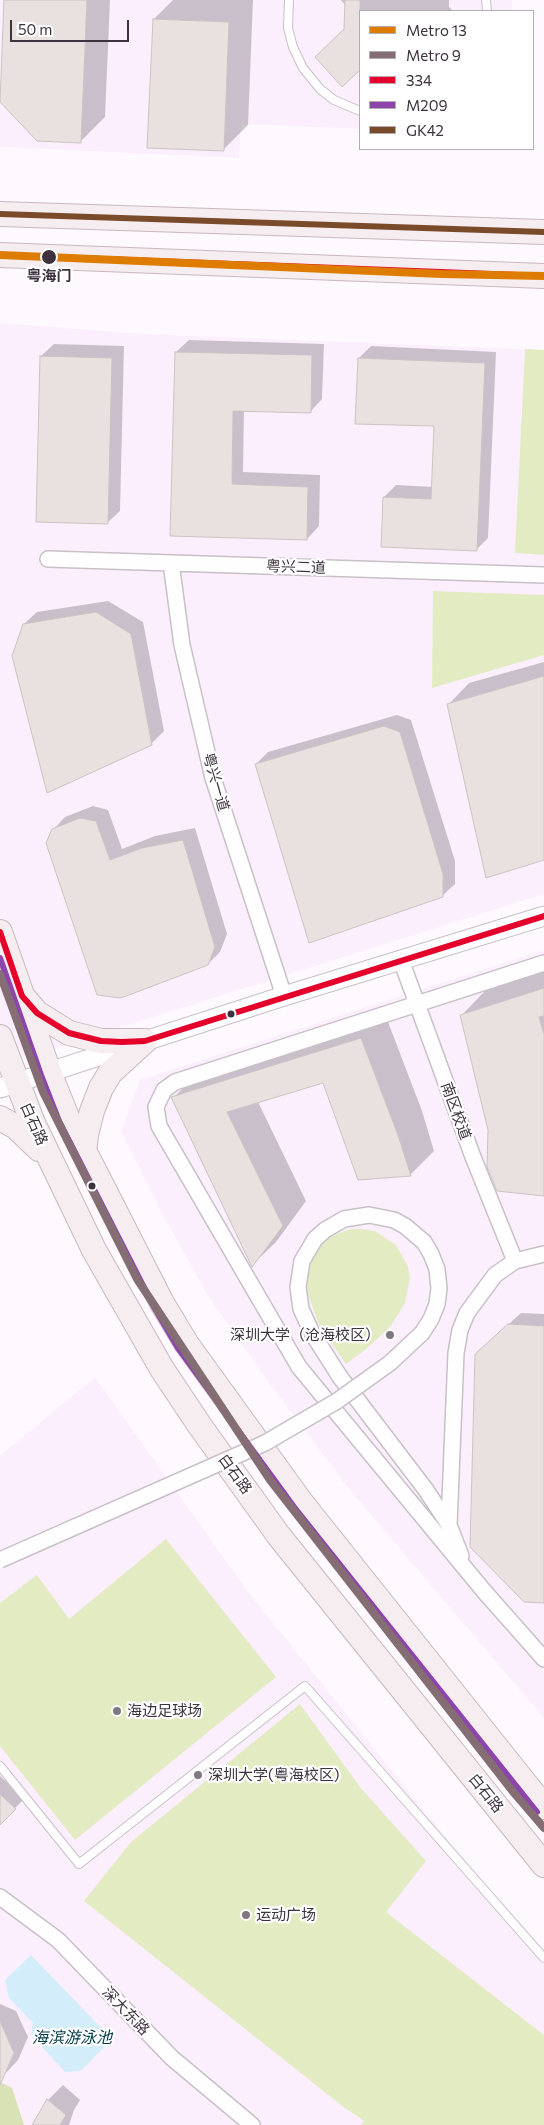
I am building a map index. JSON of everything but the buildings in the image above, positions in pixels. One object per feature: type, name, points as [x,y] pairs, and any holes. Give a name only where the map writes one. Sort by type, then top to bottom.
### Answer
[{"type":"main road","points":[[0,214],[544,232]]},
{"type":"main road","points":[[0,255],[544,276]]},
{"type":"main road","points":[[0,932],[49,1072],[67,1117],[162,1303],[186,1343],[301,1502],[544,1807]]},
{"type":"main road","points":[[22,996],[37,1013],[69,1032],[101,1041],[145,1041]]},
{"type":"main road","name":"白石路","points":[[0,1037],[8,1085],[51,1162],[94,1250],[129,1313],[200,1426],[279,1536],[544,1865]]},
{"type":"main road","points":[[84,1152],[92,1111],[101,1088],[110,1073],[145,1041]]},
{"type":"main road","points":[[0,1118],[16,1127],[51,1162]]},
{"type":"street","name":"粤兴二道","points":[[48,559],[544,575]]},
{"type":"street","name":"粤兴一道","points":[[171,563],[182,645],[213,778],[284,996]]},
{"type":"street","points":[[8,1085],[284,996],[544,916]]},
{"type":"street","name":"南区校道","points":[[401,960],[473,1157],[515,1261]]},
{"type":"street","points":[[544,963],[175,1082],[164,1090],[156,1107],[158,1126],[299,1367],[488,1596],[544,1659]]},
{"type":"street","points":[[0,1560],[265,1443],[344,1397],[350,1392],[357,1387],[371,1378],[416,1338],[431,1319],[437,1304],[439,1288],[437,1270],[431,1254],[416,1234],[394,1220],[381,1216],[356,1216],[334,1224],[320,1235],[309,1248],[299,1274],[298,1287],[301,1309],[312,1333],[340,1377],[346,1384],[352,1392],[363,1407],[375,1422],[380,1430],[398,1452],[426,1490],[449,1525],[460,1555],[488,1596]]},
{"type":"street","points":[[449,1525],[456,1362],[460,1330],[466,1313],[494,1275],[515,1261],[544,1254]]},
{"type":"street","name":"深大东路","points":[[0,1897],[58,1940],[172,2058],[252,2125]]},
{"type":"lane","points":[[289,0],[288,28],[293,47],[303,68],[320,89],[334,100],[359,111]]},
{"type":"lane","points":[[0,1766],[79,1864],[305,1686],[544,1958]]},
{"type":"shaded area","points":[[0,0],[512,0],[512,10],[359,10],[359,129],[241,124],[239,158],[0,147]]},
{"type":"shaded area","points":[[0,323],[145,334],[544,350],[544,894],[0,1065]]},
{"type":"shaded area","name":"深圳大学（沧海校区）","points":[[544,950],[544,1718],[349,1489],[264,1376],[207,1294],[160,1210],[121,1131],[140,1080]]},
{"type":"shaded area","name":"深圳大学(粤海校区)","points":[[95,1377],[248,1592],[544,1959],[544,2125],[0,2125],[0,1456]]},
{"type":"green space","points":[[525,349],[544,350],[544,555],[515,553]]},
{"type":"green space","points":[[433,591],[544,595],[544,655],[432,688]]},
{"type":"green space","points":[[351,1229],[375,1231],[396,1245],[408,1266],[410,1279],[405,1303],[390,1327],[365,1350],[346,1364],[319,1325],[308,1294],[307,1283],[312,1258],[319,1248],[328,1239]]},
{"type":"green space","name":"海边足球场","points":[[166,1539],[276,1677],[75,1840],[0,1746],[0,1603],[37,1575],[69,1619]]},
{"type":"green space","name":"运动广场","points":[[300,1704],[360,1787],[426,1861],[386,1912],[544,2035],[544,2125],[361,2125],[364,2121],[341,2105],[84,1901],[131,1842]]},
{"type":"green space","points":[[0,2082],[12,2088],[24,2125],[0,2125]]},
{"type":"water","name":"海滨游泳池","points":[[31,1955],[112,2039],[81,2071],[65,2072],[31,2035],[33,2023],[9,1998],[5,1980]]},
{"type":"metro line","name":"13","points":[[0,255],[442,274],[544,276]]},
{"type":"metro line","name":"9","points":[[0,974],[43,1092],[137,1279],[270,1480],[514,1793],[544,1828]]},
{"type":"transit line","name":"GK42","points":[[0,214],[544,232]]},
{"type":"transit line","name":"334","points":[[0,255],[544,276]]},
{"type":"transit line","name":"334","points":[[0,932],[22,996],[37,1013],[69,1033],[101,1041],[122,1042],[145,1041],[544,916]]},
{"type":"transit line","name":"M209","points":[[0,958],[59,1121],[154,1307],[178,1348],[294,1507],[537,1812]]},
{"type":"place","name":"粤海门","points":[[49,257]]},
{"type":"place","name":"深圳大学（沧海校区）","points":[[390,1335]]},
{"type":"place","name":"海边足球场","points":[[117,1711]]},
{"type":"place","name":"深圳大学(粤海校区)","points":[[198,1775]]},
{"type":"place","name":"运动广场","points":[[246,1915]]}]
